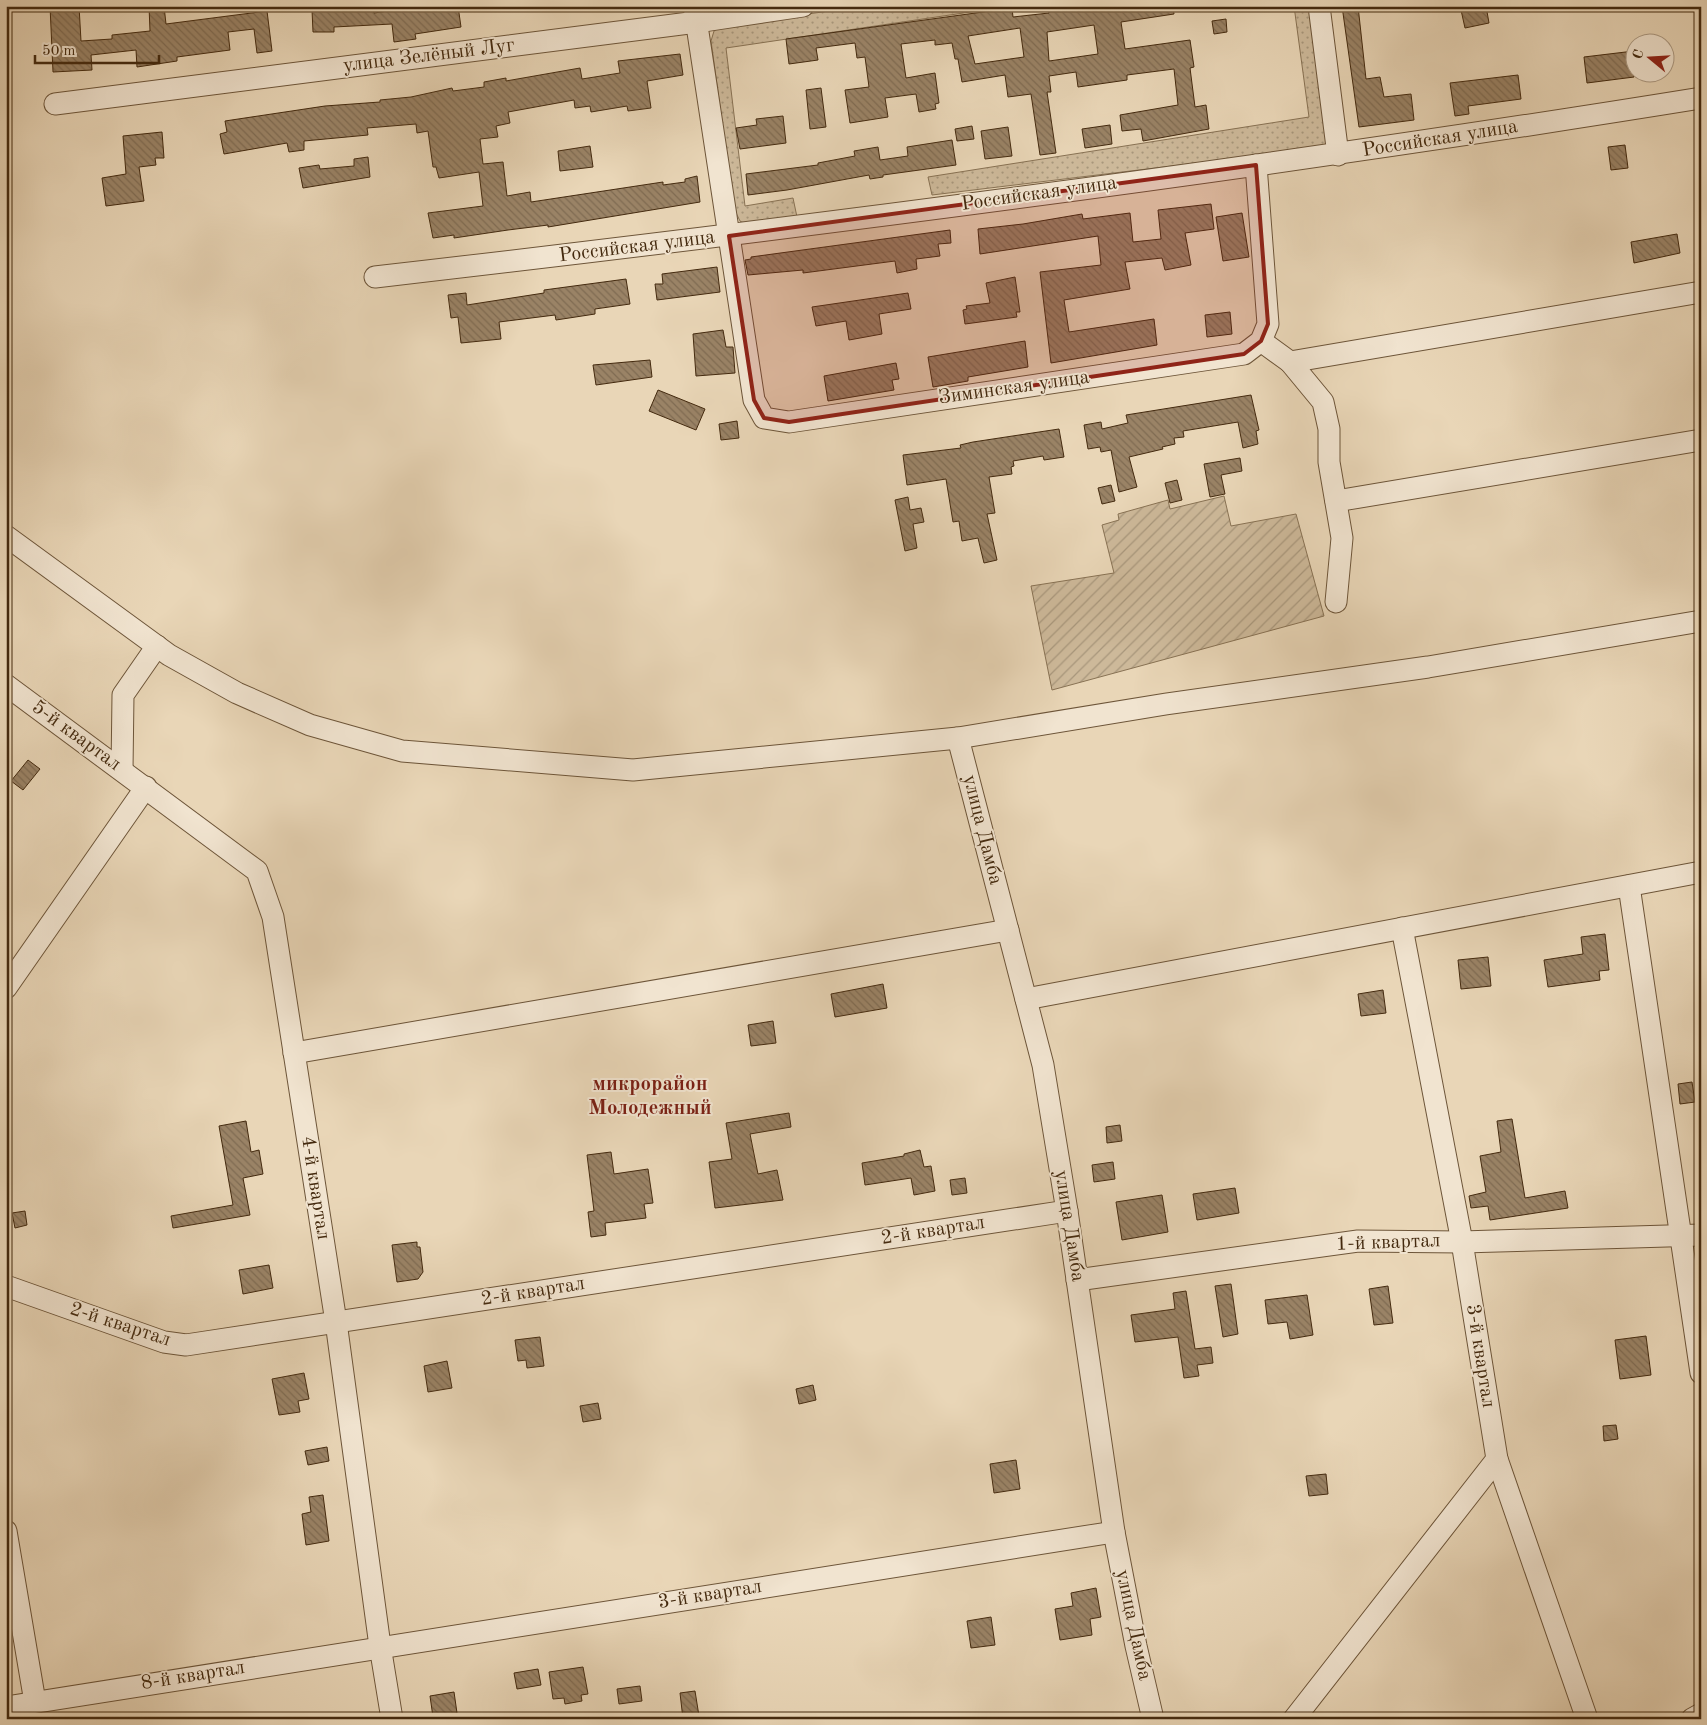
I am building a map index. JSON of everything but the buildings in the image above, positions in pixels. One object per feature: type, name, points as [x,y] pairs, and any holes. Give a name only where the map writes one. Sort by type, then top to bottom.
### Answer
[{"type":"street","name":"улица Зелёный Луг","points":[[55,104],[696,14],[803,6]]},
{"type":"street","points":[[1319,6],[1338,155]]},
{"type":"street","points":[[696,14],[730,236]]},
{"type":"street","name":"Российская улица","points":[[375,277],[730,236],[1338,155],[1701,98]]},
{"type":"street","points":[[1256,165],[1268,324],[1260,341],[1290,362],[1323,402],[1329,430],[1329,462],[1342,538],[1336,602]]},
{"type":"street","name":"Зиминская улица","points":[[730,236],[754,400],[764,418],[789,422],[1244,354],[1260,341]]},
{"type":"street","points":[[1290,362],[1701,292]]},
{"type":"street","points":[[1336,501],[1701,440]]},
{"type":"street","points":[[6,536],[157,646],[237,693],[310,725],[402,751],[633,770],[958,738],[1166,704],[1428,667],[1701,621]]},
{"type":"street","points":[[122,770],[123,695],[157,646]]},
{"type":"street","name":"5-й квартал","points":[[6,685],[146,788]]},
{"type":"street","name":"улица Дамба","points":[[958,738],[1043,1065],[1067,1211],[1114,1532],[1136,1646],[1153,1719]]},
{"type":"street","points":[[6,988],[146,788]]},
{"type":"street","name":"4-й квартал","points":[[146,788],[257,871],[273,916],[336,1322],[380,1646]]},
{"type":"street","points":[[1026,999],[1701,872]]},
{"type":"street","points":[[1629,886],[1691,1236],[1701,1373]]},
{"type":"street","name":"3-й квартал","points":[[1402,928],[1462,1242],[1497,1458],[1587,1719]]},
{"type":"street","points":[[294,1053],[1008,930]]},
{"type":"street","name":"2-й квартал","points":[[6,1286],[164,1342],[186,1345],[1067,1211]]},
{"type":"street","name":"1-й квартал","points":[[1077,1280],[1358,1241],[1462,1242],[1691,1236]]},
{"type":"street","points":[[1294,1719],[1497,1458]]},
{"type":"street","points":[[6,1531],[34,1702]]},
{"type":"street","name":"3-й квартал","points":[[380,1646],[1114,1532]]},
{"type":"street","points":[[380,1646],[392,1719]]},
{"type":"street","name":"8-й квартал","points":[[6,1707],[380,1646]]},
{"type":"street","points":[[1692,1719],[1701,1714]]},
{"type":"highlighted area","points":[[1256,165],[1268,324],[1261,341],[1244,354],[789,422],[764,418],[754,400],[729,236]]},
{"type":"shaded area","points":[[865,6],[1011,6],[726,48],[745,206],[793,198],[797,217],[745,224],[740,221],[734,209],[711,41],[714,31],[722,26]]},
{"type":"shaded area","points":[[1294,6],[1309,6],[1329,147],[932,195],[928,177],[1309,117]]},
{"type":"shaded area","points":[[1224,496],[1231,526],[1296,514],[1324,616],[1052,690],[1031,586],[1114,573],[1102,525],[1119,520],[1118,514],[1168,500],[1170,509]]},
{"type":"district","name":"микрорайон Молодежный","points":[[650,1096]]}]
